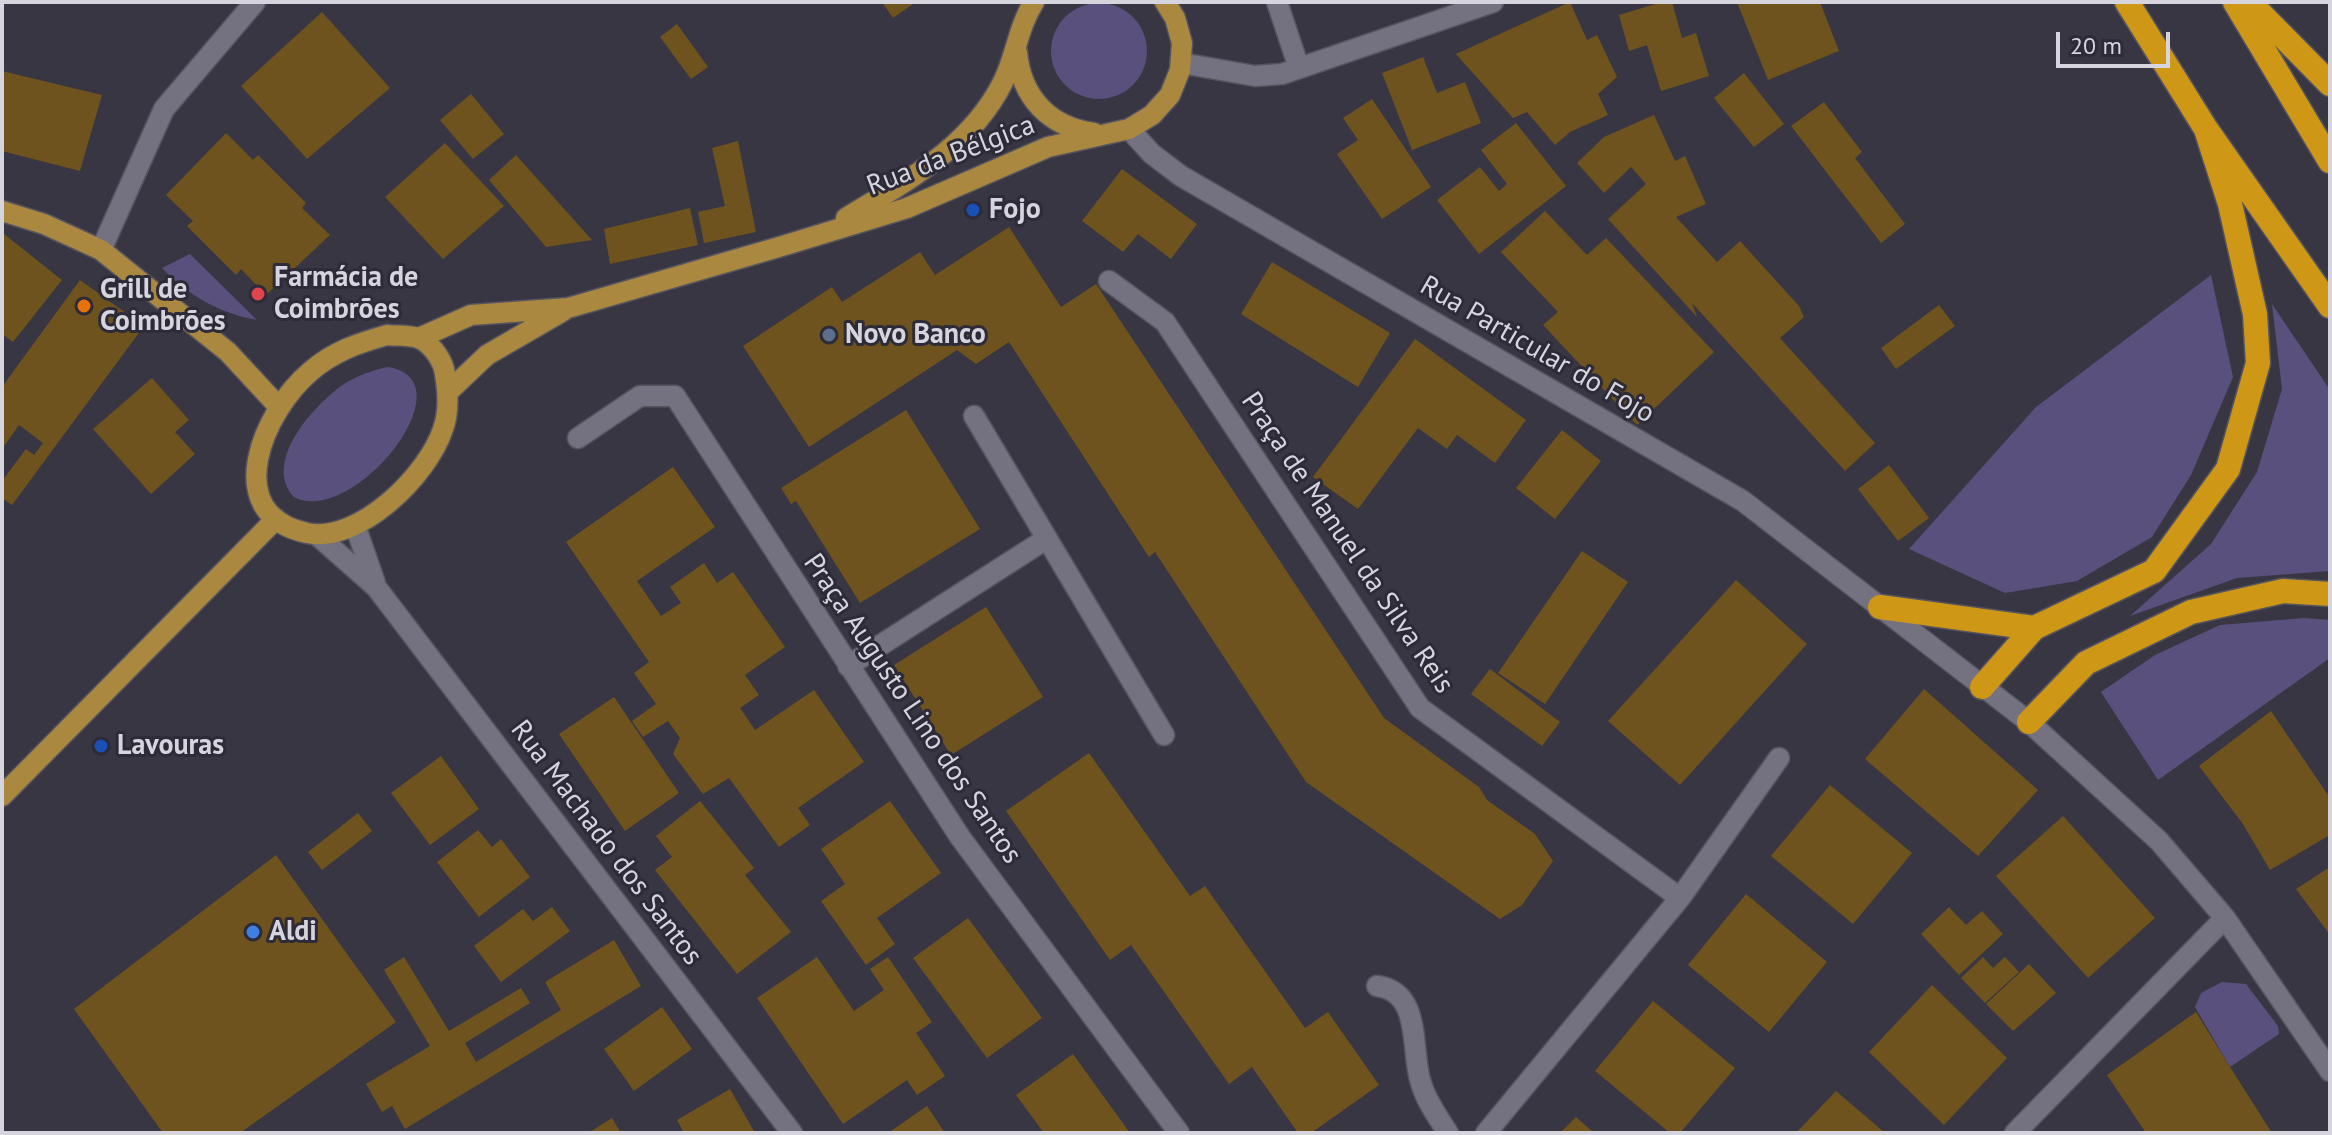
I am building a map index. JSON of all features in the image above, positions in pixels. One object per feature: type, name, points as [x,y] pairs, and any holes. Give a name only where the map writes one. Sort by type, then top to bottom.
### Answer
[{"type":"highway","points":[[2127,2],[2206,129],[2330,306]]},
{"type":"highway","points":[[2235,2],[2330,161]]},
{"type":"highway","points":[[2249,2],[2330,84]]},
{"type":"highway","points":[[1982,687],[2034,628],[2154,571],[2228,469],[2258,363],[2255,314],[2234,217],[2206,129]]},
{"type":"highway","points":[[2029,722],[2086,663],[2191,612],[2283,591],[2330,594]]},
{"type":"highway","points":[[1880,607],[2034,628]]},
{"type":"main road","name":"Rua da Bélgica","points":[[822,232],[931,165],[961,140],[987,111],[1016,45],[1024,18],[1034,2]]},
{"type":"main road","name":"Rua da Bélgica","points":[[419,338],[471,315],[568,308],[907,208],[1048,147],[1129,129],[1152,115],[1170,95],[1181,63],[1182,43],[1175,18],[1165,2]]},
{"type":"main road","name":"Rua da Bélgica","points":[[1016,45],[1019,73],[1031,98],[1049,118],[1075,131],[1102,135]]},
{"type":"main road","points":[[2,211],[44,224],[101,250],[228,352],[278,406]]},
{"type":"main road","name":"Rua da Bélgica","points":[[449,391],[487,355],[568,308]]},
{"type":"main road","points":[[387,335],[419,338],[441,359],[449,391],[443,429],[421,470],[392,501],[355,525],[317,535],[287,529],[264,509],[255,480],[262,442],[278,406],[311,371],[350,345],[387,335]]},
{"type":"main road","points":[[2,796],[276,519]]},
{"type":"street","points":[[101,250],[164,109],[255,2]]},
{"type":"street","points":[[1277,2],[1299,68]]},
{"type":"street","points":[[1181,63],[1255,76],[1282,74],[1444,10],[1493,2]]},
{"type":"street","name":"Rua Particular do Fojo","points":[[1129,129],[1152,154],[1181,176],[1743,501],[2029,722],[2159,841],[2225,918],[2330,1071]]},
{"type":"street","name":"Praça de Manuel da Silva Reis","points":[[1109,281],[1165,322],[1420,708],[1680,898]]},
{"type":"street","name":"Praça Augusto Lino dos Santos","points":[[578,438],[640,396],[675,396],[960,837],[1179,1133]]},
{"type":"street","points":[[974,416],[1164,735]]},
{"type":"street","name":"Rua Machado dos Santos","points":[[355,525],[376,587]]},
{"type":"street","name":"Rua Machado dos Santos","points":[[317,535],[376,587],[792,1133]]},
{"type":"street","points":[[848,666],[1046,539]]},
{"type":"street","points":[[1486,1133],[1680,898],[1779,758]]},
{"type":"street","points":[[2027,1129],[2225,918]]},
{"type":"street","points":[[1377,986],[1394,992],[1412,1020],[1420,1082],[1448,1133]]},
{"type":"shaded area","points":[[1099,3],[1118,6],[1133,17],[1144,32],[1147,51],[1144,70],[1133,85],[1118,96],[1099,99],[1080,96],[1065,85],[1054,70],[1051,51],[1054,32],[1065,17],[1080,6]]},
{"type":"shaded area","points":[[190,254],[257,320],[205,302],[162,268]]},
{"type":"shaded area","points":[[2211,275],[2233,377],[2191,475],[2152,537],[2077,581],[2005,593],[1909,549],[2036,407]]},
{"type":"shaded area","points":[[2272,304],[2330,390],[2330,571],[2237,578],[2130,616],[2211,544],[2257,472],[2282,389]]},
{"type":"shaded area","points":[[387,367],[410,377],[417,397],[411,422],[395,448],[372,473],[346,491],[319,501],[294,497],[286,483],[284,468],[287,452],[305,421],[341,386],[363,374]]},
{"type":"shaded area","points":[[2304,618],[2330,620],[2330,658],[2158,780],[2101,692],[2155,655],[2220,625]]},
{"type":"shaded area","points":[[2222,982],[2246,984],[2278,1026],[2279,1034],[2230,1067],[2195,1007],[2201,993]]},
{"type":"building","points":[[882,2],[916,2],[893,18]]},
{"type":"building","points":[[1570,2],[1587,40],[1597,35],[1617,77],[1598,94],[1608,115],[1570,132],[1555,145],[1527,112],[1513,118],[1456,54]]},
{"type":"building","points":[[1672,2],[1682,38],[1696,33],[1709,76],[1661,91],[1647,45],[1629,51],[1619,15]]},
{"type":"building","points":[[1737,2],[1820,2],[1839,51],[1768,80]]},
{"type":"building","points":[[322,12],[390,88],[307,159],[241,86]]},
{"type":"building","points":[[677,24],[708,67],[691,79],[660,37]]},
{"type":"building","points":[[1423,57],[1437,93],[1465,82],[1481,123],[1412,150],[1382,73]]},
{"type":"building","points":[[2,71],[102,95],[80,171],[2,151]]},
{"type":"building","points":[[1744,73],[1784,124],[1754,147],[1714,98]]},
{"type":"building","points":[[471,94],[504,134],[473,159],[440,120]]},
{"type":"building","points":[[1372,99],[1431,187],[1382,219],[1337,154],[1358,140],[1343,118]]},
{"type":"building","points":[[1824,102],[1862,152],[1855,158],[1905,224],[1881,243],[1791,126]]},
{"type":"building","points":[[1654,115],[1675,161],[1685,156],[1706,204],[1676,217],[1717,262],[1740,241],[1799,306],[1804,317],[1780,338],[1875,443],[1845,471],[1692,303],[1697,317],[1608,219],[1646,184],[1631,167],[1604,193],[1577,163],[1604,137]]},
{"type":"building","points":[[1516,123],[1566,186],[1479,254],[1437,200],[1480,167],[1499,191],[1507,184],[1481,150]]},
{"type":"building","points":[[226,133],[253,160],[258,155],[306,203],[302,208],[330,235],[266,295],[241,269],[236,275],[187,226],[193,221],[166,195]]},
{"type":"building","points":[[738,141],[756,232],[704,243],[698,212],[725,206],[712,148]]},
{"type":"building","points":[[445,143],[504,206],[443,259],[385,197]]},
{"type":"building","points":[[516,155],[592,240],[546,247],[489,180]]},
{"type":"building","points":[[1122,169],[1197,224],[1171,259],[1138,234],[1123,252],[1082,221]]},
{"type":"building","points":[[690,208],[698,245],[610,264],[604,229]]},
{"type":"building","points":[[1545,211],[1587,255],[1606,238],[1714,352],[1637,425],[1543,325],[1558,312],[1501,252]]},
{"type":"building","points":[[1009,227],[1061,307],[1096,284],[1384,718],[1479,787],[1487,800],[1535,834],[1553,861],[1522,905],[1500,919],[1306,782],[1155,552],[1149,557],[1009,342],[976,364],[957,350],[809,447],[743,346],[832,287],[842,302],[920,252],[935,275]]},
{"type":"building","points":[[4,234],[62,280],[13,342],[2,334]]},
{"type":"building","points":[[1272,262],[1390,333],[1358,387],[1241,314]]},
{"type":"building","points":[[80,280],[144,326],[12,505],[2,498],[2,481],[26,449],[34,455],[43,443],[19,425],[2,449],[2,387]]},
{"type":"building","points":[[1939,305],[1955,326],[1896,369],[1881,348]]},
{"type":"building","points":[[1415,339],[1526,420],[1495,463],[1457,435],[1447,449],[1418,428],[1358,509],[1313,477]]},
{"type":"building","points":[[152,378],[189,420],[175,432],[195,454],[151,494],[93,429]]},
{"type":"building","points":[[906,410],[980,529],[860,603],[796,501],[791,504],[781,488]]},
{"type":"building","points":[[1562,430],[1601,461],[1555,519],[1516,488]]},
{"type":"building","points":[[1889,465],[1929,518],[1898,541],[1858,489]]},
{"type":"building","points":[[673,467],[715,527],[637,581],[661,616],[681,603],[670,587],[704,563],[717,583],[733,572],[785,647],[745,675],[759,695],[740,708],[755,730],[814,690],[864,762],[798,808],[810,825],[779,847],[729,778],[703,794],[673,754],[680,738],[668,721],[643,737],[632,721],[656,704],[634,673],[649,662],[566,542]]},
{"type":"building","points":[[1582,551],[1628,582],[1545,704],[1498,673]]},
{"type":"building","points":[[1736,580],[1807,644],[1680,785],[1608,721]]},
{"type":"building","points":[[986,607],[1043,697],[951,755],[894,665]]},
{"type":"building","points":[[1490,669],[1560,722],[1542,746],[1471,694]]},
{"type":"building","points":[[1924,689],[2038,790],[1978,856],[1865,759]]},
{"type":"building","points":[[614,697],[679,793],[625,831],[559,734]]},
{"type":"building","points":[[2271,711],[2330,798],[2330,835],[2270,870],[2243,824],[2199,766]]},
{"type":"building","points":[[1089,753],[1190,896],[1205,886],[1305,1028],[1328,1012],[1379,1085],[1311,1133],[1298,1133],[1252,1067],[1229,1084],[1131,945],[1110,960],[1006,811]]},
{"type":"building","points":[[441,756],[479,809],[430,845],[391,793]]},
{"type":"building","points":[[1830,785],[1912,853],[1853,924],[1771,856]]},
{"type":"building","points":[[700,801],[754,868],[745,875],[791,932],[737,974],[655,870],[672,857],[656,836]]},
{"type":"building","points":[[890,801],[941,873],[877,918],[895,944],[866,965],[821,901],[845,884],[821,849]]},
{"type":"building","points":[[358,813],[372,831],[322,870],[308,852]]},
{"type":"building","points":[[2063,816],[2155,918],[2088,978],[1996,876]]},
{"type":"building","points":[[478,830],[492,847],[501,839],[530,877],[479,917],[437,862]]},
{"type":"building","name":"Aldi","points":[[276,855],[396,1022],[240,1133],[163,1133],[74,1009]]},
{"type":"building","points":[[2330,867],[2330,935],[2296,889]]},
{"type":"building","points":[[1746,894],[1827,962],[1769,1032],[1688,965]]},
{"type":"building","points":[[552,907],[570,931],[501,982],[474,946],[523,909],[533,921]]},
{"type":"building","points":[[1949,907],[1966,925],[1982,911],[2003,934],[1959,975],[1921,934]]},
{"type":"building","points":[[968,918],[1042,1018],[987,1058],[913,958]]},
{"type":"building","points":[[614,940],[641,986],[405,1129],[392,1106],[382,1112],[366,1084],[430,1046],[384,970],[404,957],[449,1031],[521,988],[530,1003],[465,1043],[476,1062],[561,1010],[545,982]]},
{"type":"building","points":[[817,957],[854,1011],[884,990],[870,969],[888,957],[932,1022],[916,1033],[945,1076],[917,1095],[907,1080],[843,1124],[757,998]]},
{"type":"building","points":[[1983,957],[1993,968],[2005,957],[2019,972],[1985,1003],[1961,978]]},
{"type":"building","points":[[2029,964],[2056,993],[2013,1031],[1986,1004]]},
{"type":"building","points":[[1932,985],[2007,1058],[1944,1125],[1869,1052]]},
{"type":"building","points":[[1653,1001],[1735,1068],[1680,1133],[1670,1133],[1595,1071]]},
{"type":"building","points":[[662,1007],[692,1049],[634,1091],[604,1049]]},
{"type":"building","points":[[2196,1012],[2272,1133],[2146,1133],[2107,1075]]},
{"type":"building","points":[[1073,1054],[1130,1133],[1044,1133],[1016,1095]]},
{"type":"building","points":[[730,1089],[755,1133],[684,1133],[677,1120]]},
{"type":"building","points":[[1836,1091],[1885,1133],[1796,1133]]},
{"type":"building","points":[[927,1106],[945,1133],[888,1133]]},
{"type":"building","points":[[1576,1117],[1594,1133],[1560,1133]]},
{"type":"building","points":[[612,1118],[621,1133],[588,1133]]},
{"type":"place","name":"Fojo","points":[[973,210]]},
{"type":"place","name":"Farmácia de Coimbrões","points":[[258,294]]},
{"type":"place","name":"Grill de Coimbrões","points":[[84,306]]},
{"type":"place","name":"Novo Banco","points":[[829,335]]},
{"type":"place","name":"Lavouras","points":[[101,746]]},
{"type":"place","name":"Aldi","points":[[253,932]]}]
